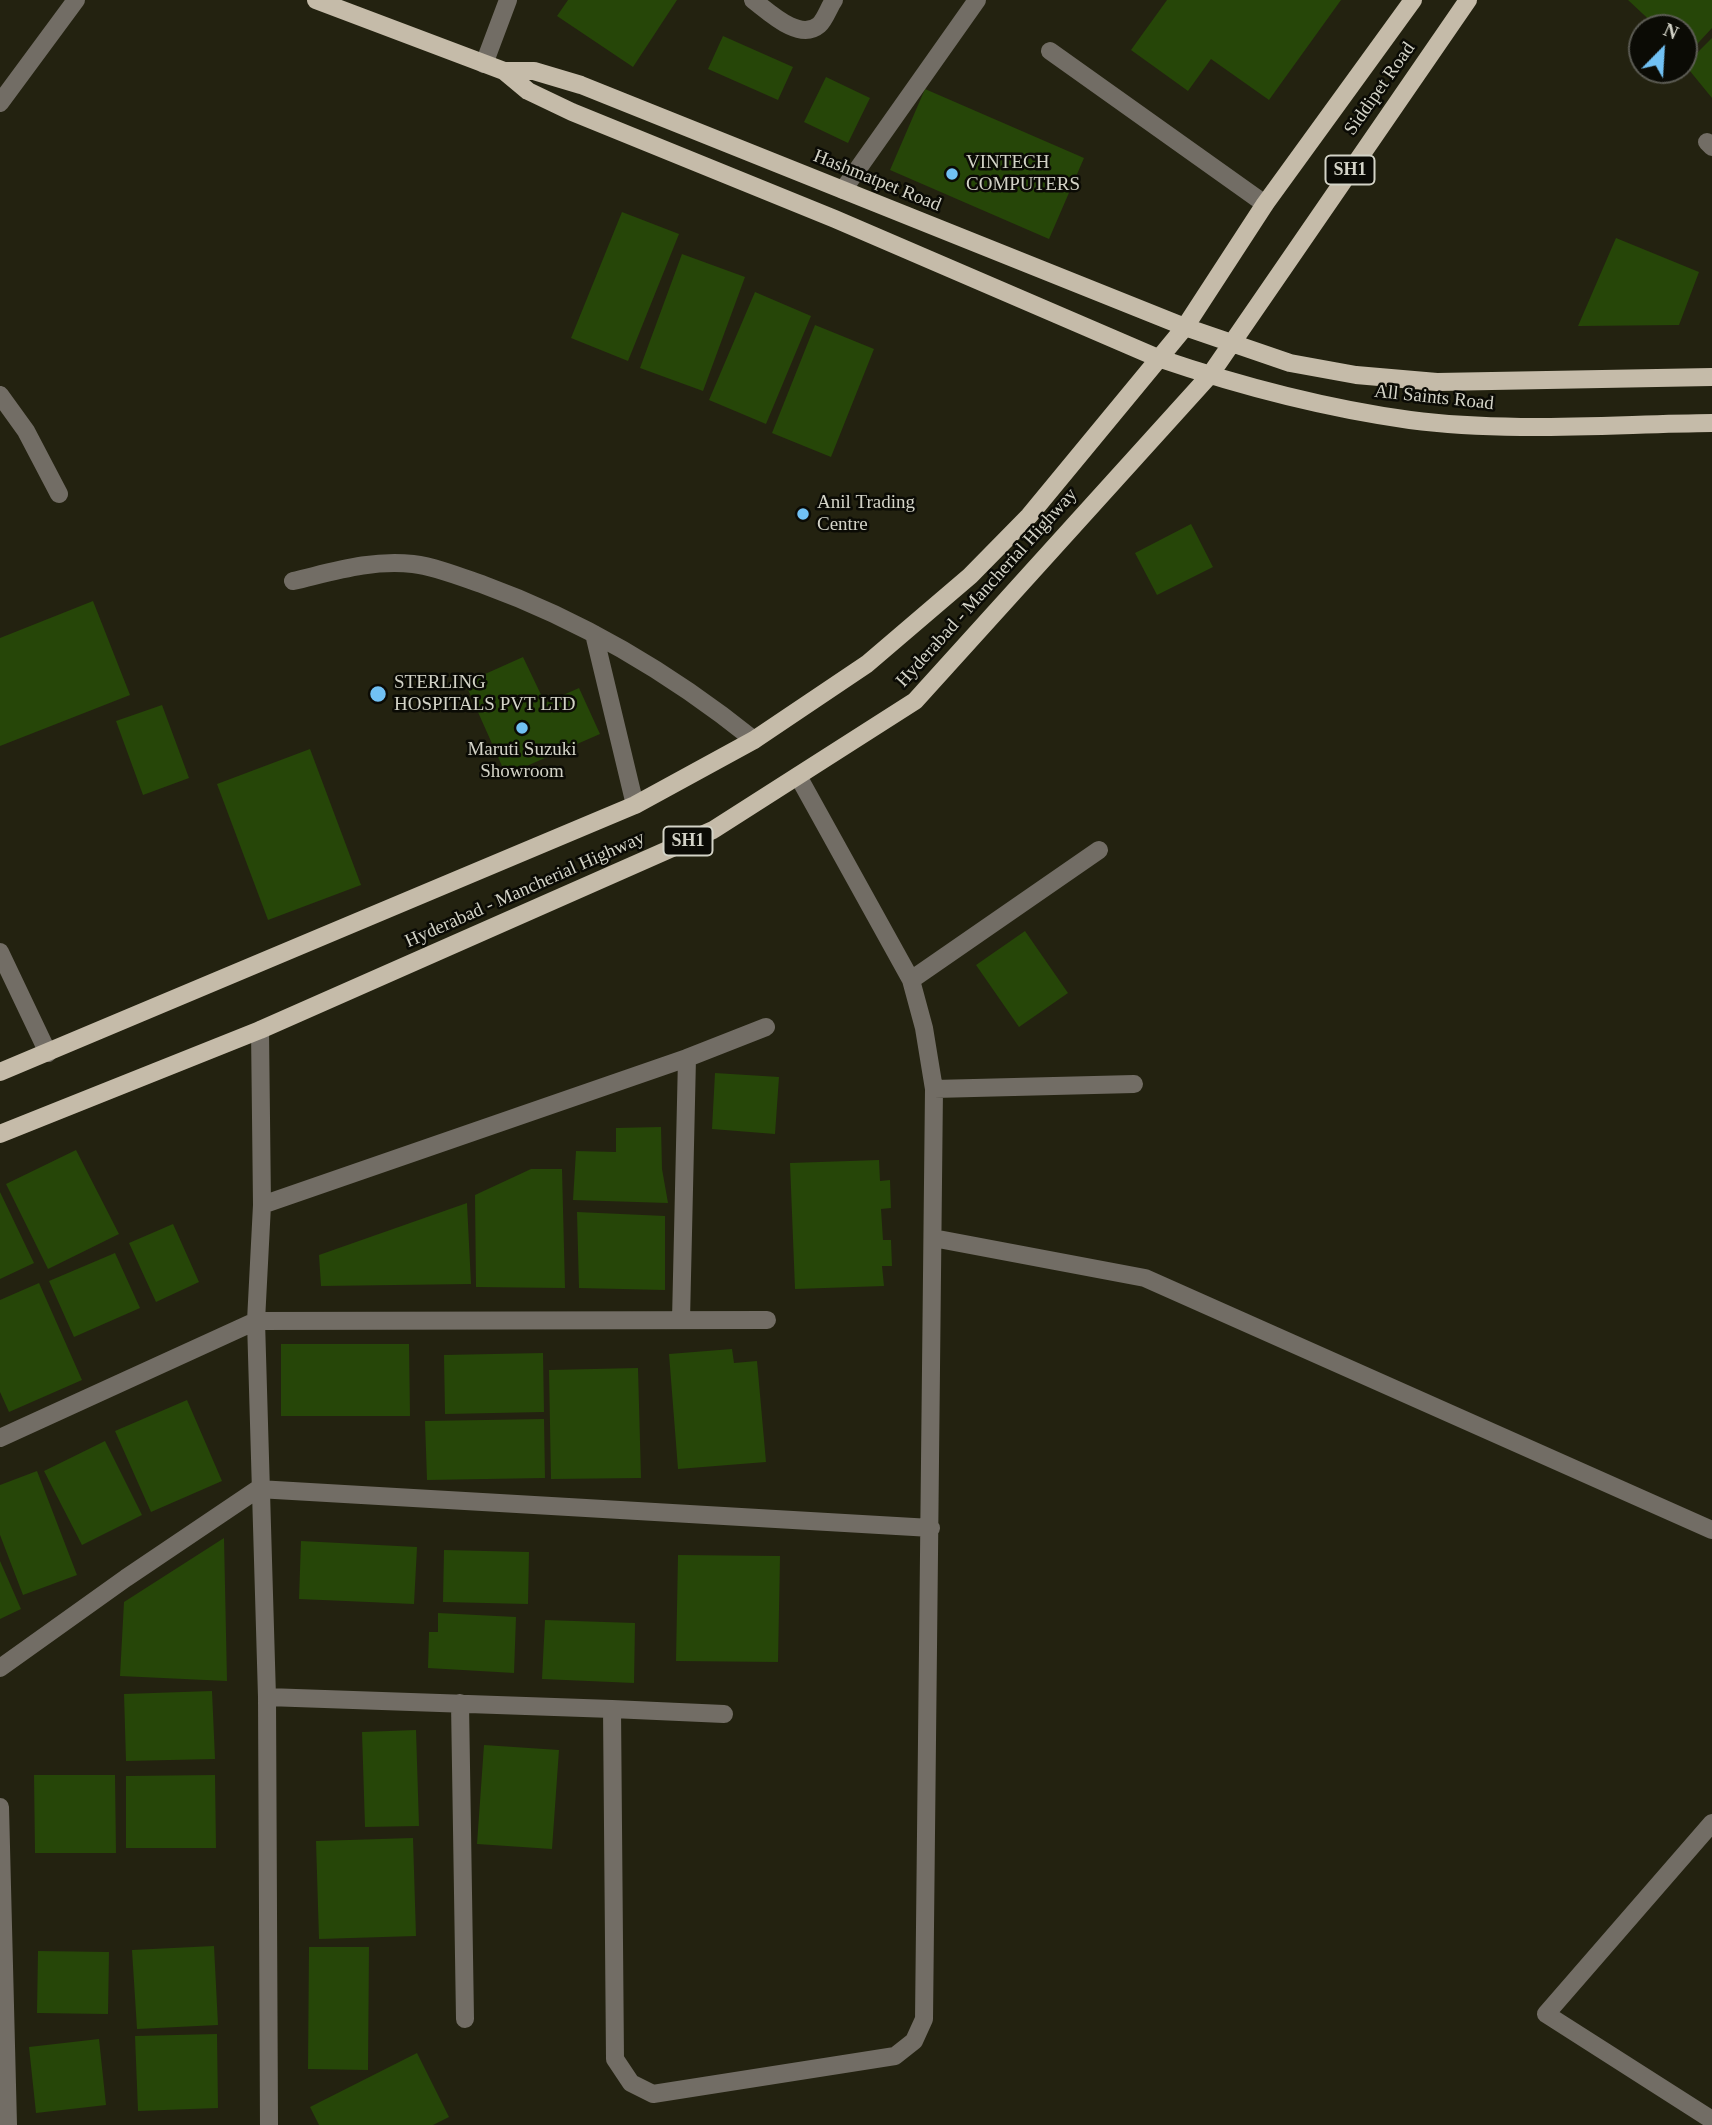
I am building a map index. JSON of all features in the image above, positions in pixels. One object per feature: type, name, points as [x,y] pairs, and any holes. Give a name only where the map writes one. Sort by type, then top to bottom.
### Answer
[{"type":"main road","name":"Hashmatpet Road","points":[[316,0],[504,71],[534,71],[581,85],[1185,327],[1233,342]]},
{"type":"main road","name":"Siddipet Road","points":[[1185,327],[1265,204],[1413,0]]},
{"type":"main road","name":"Siddipet Road","points":[[1233,342],[1468,0]]},
{"type":"main road","name":"Hashmatpet Road","points":[[504,71],[528,91],[572,112],[835,219],[1158,358]]},
{"type":"main road","name":"Hyderabad - Mancherial Highway","points":[[0,1073],[635,805],[754,740],[867,664],[970,576],[1029,516],[1185,327]]},
{"type":"main road","name":"Hyderabad - Mancherial Highway","points":[[0,1134],[260,1030],[713,830],[915,701],[1210,375],[1233,342]]},
{"type":"main road","name":"All Saints Road","points":[[1233,342],[1290,363],[1356,375],[1437,382],[1712,377]]},
{"type":"main road","name":"All Saints Road","points":[[1158,358],[1210,375],[1323,405],[1412,420],[1486,425],[1712,423]]},
{"type":"street","points":[[0,103],[76,0]]},
{"type":"street","points":[[484,64],[508,0]]},
{"type":"street","points":[[753,0],[785,24],[806,30],[819,25],[834,0]]},
{"type":"street","points":[[843,190],[977,0]]},
{"type":"street","points":[[1049,51],[1265,204]]},
{"type":"street","points":[[0,394],[26,431],[59,494]]},
{"type":"street","points":[[293,581],[373,563],[414,564],[533,603],[594,634],[694,693],[754,740]]},
{"type":"street","points":[[594,634],[635,805]]},
{"type":"street","points":[[612,1709],[615,2059],[631,2083],[653,2094],[895,2056],[914,2040],[924,2019],[934,1089],[924,1028],[911,980],[798,775]]},
{"type":"street","points":[[911,980],[1099,850]]},
{"type":"street","points":[[0,952],[48,1053]]},
{"type":"street","points":[[262,1205],[687,1058],[766,1027]]},
{"type":"street","points":[[260,1030],[262,1205],[256,1321],[258,1489],[267,1697],[269,2125]]},
{"type":"street","points":[[681,1320],[687,1058]]},
{"type":"street","points":[[934,1089],[1134,1084]]},
{"type":"street","points":[[933,1238],[1146,1278],[1712,1530]]},
{"type":"street","points":[[0,1438],[256,1321],[766,1320]]},
{"type":"street","points":[[0,1668],[258,1489],[931,1528]]},
{"type":"street","points":[[267,1697],[724,1714]]},
{"type":"street","points":[[460,1703],[465,2019]]},
{"type":"street","points":[[0,1807],[8,2125]]},
{"type":"street","points":[[1712,1823],[1546,2014],[1712,2120]]},
{"type":"building","points":[[568,0],[677,0],[633,67],[557,16]]},
{"type":"building","points":[[1167,0],[1341,0],[1269,100],[1211,59],[1188,91],[1131,50]]},
{"type":"building","points":[[1628,0],[1712,0],[1712,28],[1698,43],[1698,14],[1643,14]]},
{"type":"building","points":[[723,36],[793,67],[778,100],[708,69]]},
{"type":"building","points":[[1712,38],[1712,98],[1698,81],[1698,52]]},
{"type":"building","points":[[826,77],[870,98],[848,143],[804,122]]},
{"type":"building","points":[[925,89],[1084,158],[1049,239],[890,170]]},
{"type":"building","points":[[622,212],[679,234],[628,361],[571,338]]},
{"type":"building","points":[[1616,238],[1699,272],[1679,325],[1578,326]]},
{"type":"building","points":[[682,254],[745,277],[703,391],[640,368]]},
{"type":"building","points":[[755,292],[811,316],[766,424],[709,400]]},
{"type":"building","points":[[815,325],[874,349],[831,457],[772,433]]},
{"type":"building","points":[[1191,524],[1213,567],[1157,595],[1135,553]]},
{"type":"building","points":[[93,601],[130,695],[0,746],[0,638]]},
{"type":"building","points":[[523,657],[545,703],[579,688],[600,734],[506,775],[465,683]]},
{"type":"building","points":[[162,705],[189,778],[143,795],[116,721]]},
{"type":"building","points":[[310,749],[361,885],[268,920],[217,784]]},
{"type":"building","points":[[1025,931],[1068,993],[1019,1027],[976,965]]},
{"type":"building","points":[[715,1073],[779,1077],[775,1134],[712,1129]]},
{"type":"building","points":[[661,1127],[662,1169],[668,1203],[573,1200],[576,1151],[616,1152],[616,1128]]},
{"type":"building","points":[[76,1150],[119,1234],[48,1269],[6,1184]]},
{"type":"building","points":[[879,1160],[880,1181],[890,1180],[891,1208],[881,1209],[883,1240],[891,1240],[892,1266],[882,1266],[884,1286],[795,1289],[790,1163]]},
{"type":"building","points":[[531,1169],[562,1169],[565,1288],[476,1287],[475,1195]]},
{"type":"building","points":[[0,1192],[34,1263],[0,1279]]},
{"type":"building","points":[[467,1203],[471,1284],[321,1286],[319,1255]]},
{"type":"building","points":[[577,1212],[665,1216],[665,1290],[579,1288]]},
{"type":"building","points":[[173,1224],[199,1282],[156,1302],[129,1243]]},
{"type":"building","points":[[115,1253],[140,1308],[74,1337],[49,1281]]},
{"type":"building","points":[[39,1283],[82,1380],[9,1412],[0,1392],[0,1300]]},
{"type":"building","points":[[281,1344],[409,1344],[410,1416],[281,1416]]},
{"type":"building","points":[[732,1349],[734,1363],[757,1361],[766,1462],[678,1469],[669,1354]]},
{"type":"building","points":[[543,1353],[544,1412],[445,1414],[444,1355]]},
{"type":"building","points":[[638,1368],[641,1478],[551,1479],[549,1370]]},
{"type":"building","points":[[187,1400],[222,1481],[151,1512],[115,1431]]},
{"type":"building","points":[[544,1419],[545,1478],[427,1480],[425,1421]]},
{"type":"building","points":[[105,1441],[142,1515],[82,1545],[44,1471]]},
{"type":"building","points":[[37,1471],[77,1575],[23,1595],[0,1535],[0,1485]]},
{"type":"building","points":[[224,1538],[227,1681],[120,1676],[124,1602]]},
{"type":"building","points":[[301,1541],[417,1547],[414,1604],[299,1599]]},
{"type":"building","points":[[444,1550],[529,1552],[528,1604],[443,1602]]},
{"type":"building","points":[[678,1555],[780,1556],[778,1662],[676,1661]]},
{"type":"building","points":[[0,1561],[21,1609],[0,1619]]},
{"type":"building","points":[[438,1613],[516,1617],[514,1673],[428,1668],[429,1632],[438,1632]]},
{"type":"building","points":[[545,1620],[635,1623],[634,1683],[542,1679]]},
{"type":"building","points":[[212,1691],[215,1759],[126,1761],[124,1694]]},
{"type":"building","points":[[416,1730],[419,1826],[365,1827],[362,1732]]},
{"type":"building","points":[[484,1745],[559,1750],[552,1849],[477,1844]]},
{"type":"building","points":[[34,1775],[115,1775],[116,1853],[35,1853]]},
{"type":"building","points":[[215,1775],[216,1848],[126,1848],[126,1776]]},
{"type":"building","points":[[413,1838],[416,1936],[319,1939],[316,1841]]},
{"type":"building","points":[[214,1946],[218,2025],[137,2029],[132,1950]]},
{"type":"building","points":[[309,1947],[369,1947],[368,2070],[308,2069]]},
{"type":"building","points":[[38,1951],[109,1952],[108,2014],[37,2013]]},
{"type":"building","points":[[217,2034],[218,2108],[138,2111],[135,2036]]},
{"type":"building","points":[[99,2039],[106,2105],[36,2113],[29,2047]]},
{"type":"building","points":[[417,2053],[449,2117],[433,2125],[319,2125],[310,2107]]},
{"type":"place","name":"VINTECH COMPUTERS","points":[[952,174]]},
{"type":"place","name":"Anil Trading Centre","points":[[803,514]]},
{"type":"place","name":"STERLING HOSPITALS PVT LTD","points":[[378,694]]},
{"type":"place","name":"Maruti Suzuki Showroom","points":[[522,728]]}]
